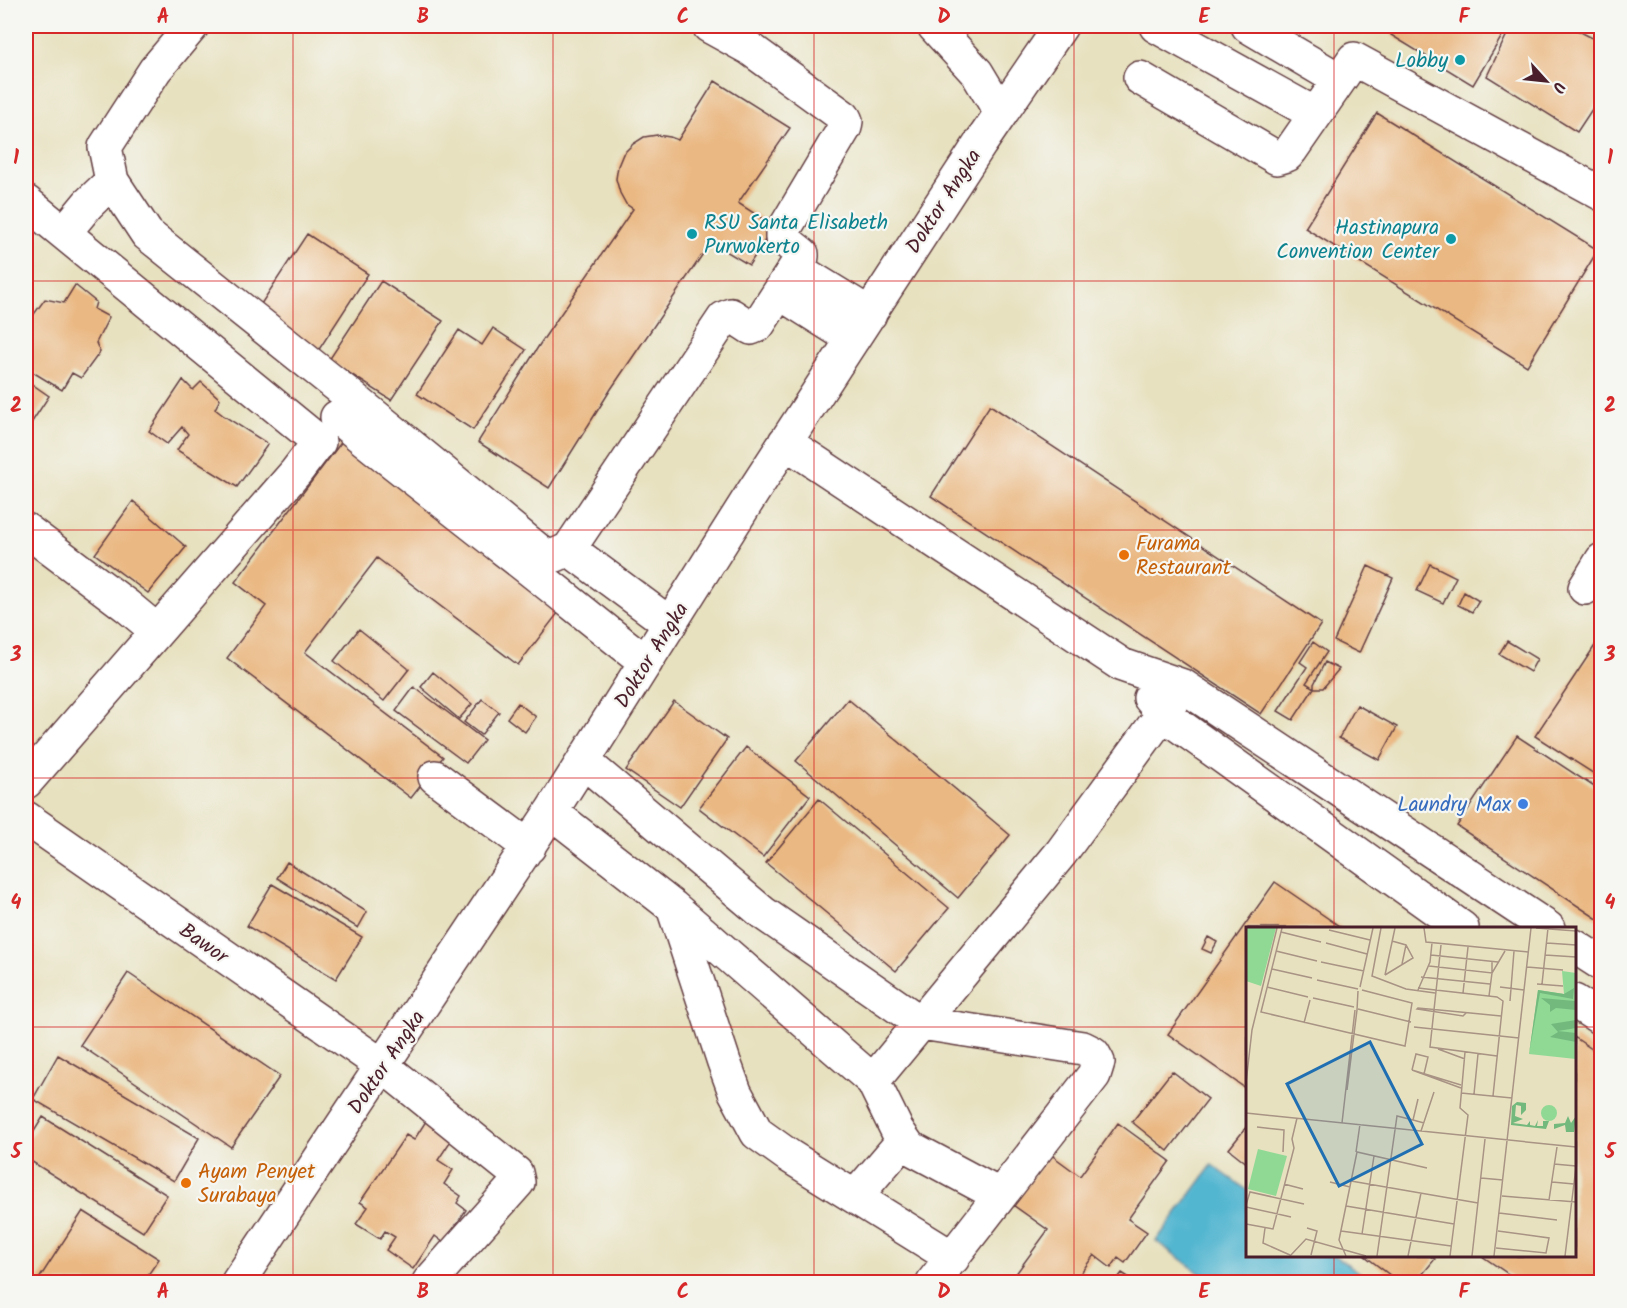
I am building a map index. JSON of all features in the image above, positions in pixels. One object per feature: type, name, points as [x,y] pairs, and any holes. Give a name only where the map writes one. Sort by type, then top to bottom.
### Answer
[{"type":"street","points":[[192,26],[154,70],[105,147],[112,181],[147,234],[337,419],[646,662]]},
{"type":"street","points":[[26,202],[63,233],[337,419],[545,556],[556,555],[568,549],[724,318],[731,315],[755,328],[802,254],[782,238],[782,232],[845,127],[844,117],[748,48],[709,26]]},
{"type":"street","points":[[934,26],[977,73],[1001,113]]},
{"type":"street","name":"Doktor Angka","points":[[238,1282],[529,847],[785,442],[1060,26]]},
{"type":"street","points":[[1156,26],[1315,114]]},
{"type":"street","points":[[1248,26],[1285,34],[1346,69],[1602,194]]},
{"type":"street","points":[[1140,78],[1277,158],[1287,155],[1291,150],[1346,69]]},
{"type":"street","points":[[63,233],[112,181]]},
{"type":"street","points":[[787,280],[861,327]]},
{"type":"street","points":[[26,782],[296,472],[337,419]]},
{"type":"street","points":[[785,442],[1122,665],[1183,686],[1547,927]]},
{"type":"street","points":[[26,530],[128,606],[157,631]]},
{"type":"street","points":[[568,549],[670,624]]},
{"type":"street","points":[[1585,588],[1602,560]]},
{"type":"street","points":[[1122,665],[1163,714],[1453,923],[1471,876]]},
{"type":"street","points":[[873,1081],[1061,853],[1183,686]]},
{"type":"street","points":[[583,761],[763,913],[921,1023],[1083,1048],[1093,1053],[1098,1062],[1094,1075],[943,1270],[855,1197],[789,1156],[758,1133],[735,1092],[723,1062],[673,907]]},
{"type":"street","points":[[435,777],[529,847]]},
{"type":"street","points":[[551,812],[673,907],[873,1081],[903,1141],[916,1152],[999,1195]]},
{"type":"street","name":"Bawor","points":[[26,818],[383,1066],[513,1169],[518,1176],[518,1182],[429,1282]]},
{"type":"street","points":[[1576,947],[1602,964]]},
{"type":"street","points":[[1576,1002],[1602,1019]]},
{"type":"street","points":[[855,1197],[903,1141]]},
{"type":"water","points":[[1212,1165],[1246,1189],[1246,1257],[1337,1257],[1373,1282],[1212,1282],[1156,1241]]},
{"type":"building","name":"Lobby","points":[[1397,26],[1508,26],[1473,85],[1391,35]]},
{"type":"building","points":[[1511,26],[1569,26],[1602,43],[1602,94],[1577,132],[1487,76]]},
{"type":"building","name":"RSU Santa Elisabeth Purwokerto","points":[[715,81],[790,128],[738,203],[774,226],[749,265],[711,242],[611,389],[549,488],[478,442],[540,344],[633,209],[626,204],[616,179],[623,154],[644,137],[657,135],[678,140]]},
{"type":"building","name":"Hastinapura Convention Center","points":[[1377,113],[1598,250],[1527,366],[1305,228]]},
{"type":"building","points":[[307,234],[368,274],[318,351],[257,310]]},
{"type":"building","points":[[381,281],[443,321],[391,400],[329,360]]},
{"type":"building","points":[[75,285],[96,302],[94,309],[109,317],[96,343],[100,352],[81,378],[72,373],[62,390],[26,368],[26,325],[45,299],[64,303]]},
{"type":"building","points":[[493,328],[526,350],[473,430],[417,394],[459,330],[482,345]]},
{"type":"building","points":[[26,380],[49,396],[26,431]]},
{"type":"building","points":[[183,380],[193,390],[201,382],[220,399],[215,409],[268,444],[237,487],[177,450],[188,434],[182,427],[167,444],[149,431]]},
{"type":"building","points":[[990,405],[1321,624],[1261,714],[931,496]]},
{"type":"building","points":[[343,440],[562,608],[518,665],[377,558],[305,652],[443,757],[411,798],[227,658],[266,606],[235,582]]},
{"type":"building","points":[[133,501],[186,547],[148,593],[95,554]]},
{"type":"building","points":[[1430,564],[1456,577],[1443,603],[1417,591]]},
{"type":"building","points":[[1368,566],[1393,578],[1359,653],[1334,641]]},
{"type":"building","points":[[1464,592],[1479,601],[1472,612],[1458,605]]},
{"type":"building","points":[[359,629],[409,669],[384,701],[334,661]]},
{"type":"building","points":[[1602,635],[1602,779],[1535,736]]},
{"type":"building","points":[[1507,641],[1537,659],[1530,672],[1499,654]]},
{"type":"building","points":[[1313,642],[1327,652],[1306,683],[1314,688],[1293,720],[1278,711],[1307,667],[1300,662]]},
{"type":"building","points":[[1325,662],[1339,669],[1323,688],[1314,688],[1314,684]]},
{"type":"building","points":[[433,672],[472,704],[459,719],[421,687]]},
{"type":"building","points":[[414,687],[484,740],[466,763],[396,711]]},
{"type":"building","points":[[482,699],[499,712],[481,735],[464,722]]},
{"type":"building","points":[[848,699],[1010,835],[958,898],[796,761]]},
{"type":"building","points":[[674,701],[727,739],[680,807],[626,770]]},
{"type":"building","points":[[518,703],[536,717],[525,732],[507,718]]},
{"type":"building","points":[[1357,705],[1397,727],[1379,760],[1339,738]]},
{"type":"building","points":[[1517,736],[1602,792],[1602,922],[1457,826]]},
{"type":"building","points":[[746,747],[810,796],[763,857],[699,808]]},
{"type":"building","points":[[819,799],[949,908],[896,971],[766,863]]},
{"type":"building","points":[[287,862],[367,912],[358,928],[277,878]]},
{"type":"building","points":[[1275,882],[1341,927],[1246,927],[1246,1089],[1168,1034]]},
{"type":"building","points":[[272,884],[362,937],[336,979],[247,926]]},
{"type":"building","points":[[1208,937],[1217,942],[1211,953],[1202,949]]},
{"type":"building","points":[[128,973],[280,1076],[231,1147],[80,1045]]},
{"type":"building","points":[[1576,1038],[1602,1056],[1602,1282],[1520,1282],[1483,1257],[1576,1257]]},
{"type":"building","points":[[58,1055],[199,1138],[174,1181],[33,1099]]},
{"type":"building","points":[[1172,1071],[1208,1099],[1168,1151],[1132,1122]]},
{"type":"building","points":[[43,1117],[167,1195],[143,1232],[26,1158],[26,1144]]},
{"type":"building","points":[[426,1121],[452,1139],[438,1160],[453,1170],[444,1184],[461,1196],[457,1203],[466,1210],[444,1243],[435,1236],[413,1269],[386,1250],[395,1237],[385,1231],[380,1239],[356,1224],[368,1207],[360,1202],[406,1135],[414,1140]]},
{"type":"building","points":[[1118,1123],[1170,1161],[1128,1219],[1147,1232],[1125,1263],[1118,1258],[1111,1268],[1094,1255],[1074,1282],[1010,1282],[1048,1230],[1013,1205],[1050,1154],[1080,1176]]},
{"type":"building","points":[[1246,1128],[1246,1162],[1229,1149]]},
{"type":"building","points":[[83,1211],[159,1259],[143,1282],[37,1282]]},
{"type":"building","points":[[1366,1257],[1432,1257],[1435,1259],[1416,1282],[1399,1282]]},
{"type":"building","points":[[1122,1273],[1136,1282],[1115,1282]]},
{"type":"place","name":"Lobby","points":[[1460,60]]},
{"type":"place","name":"RSU Santa Elisabeth Purwokerto","points":[[692,234]]},
{"type":"place","name":"Hastinapura Convention Center","points":[[1451,239]]},
{"type":"place","name":"Furama Restaurant","points":[[1124,555]]},
{"type":"place","name":"Laundry Max","points":[[1523,804]]},
{"type":"place","name":"Ayam Penyet Surabaya","points":[[186,1183]]}]
